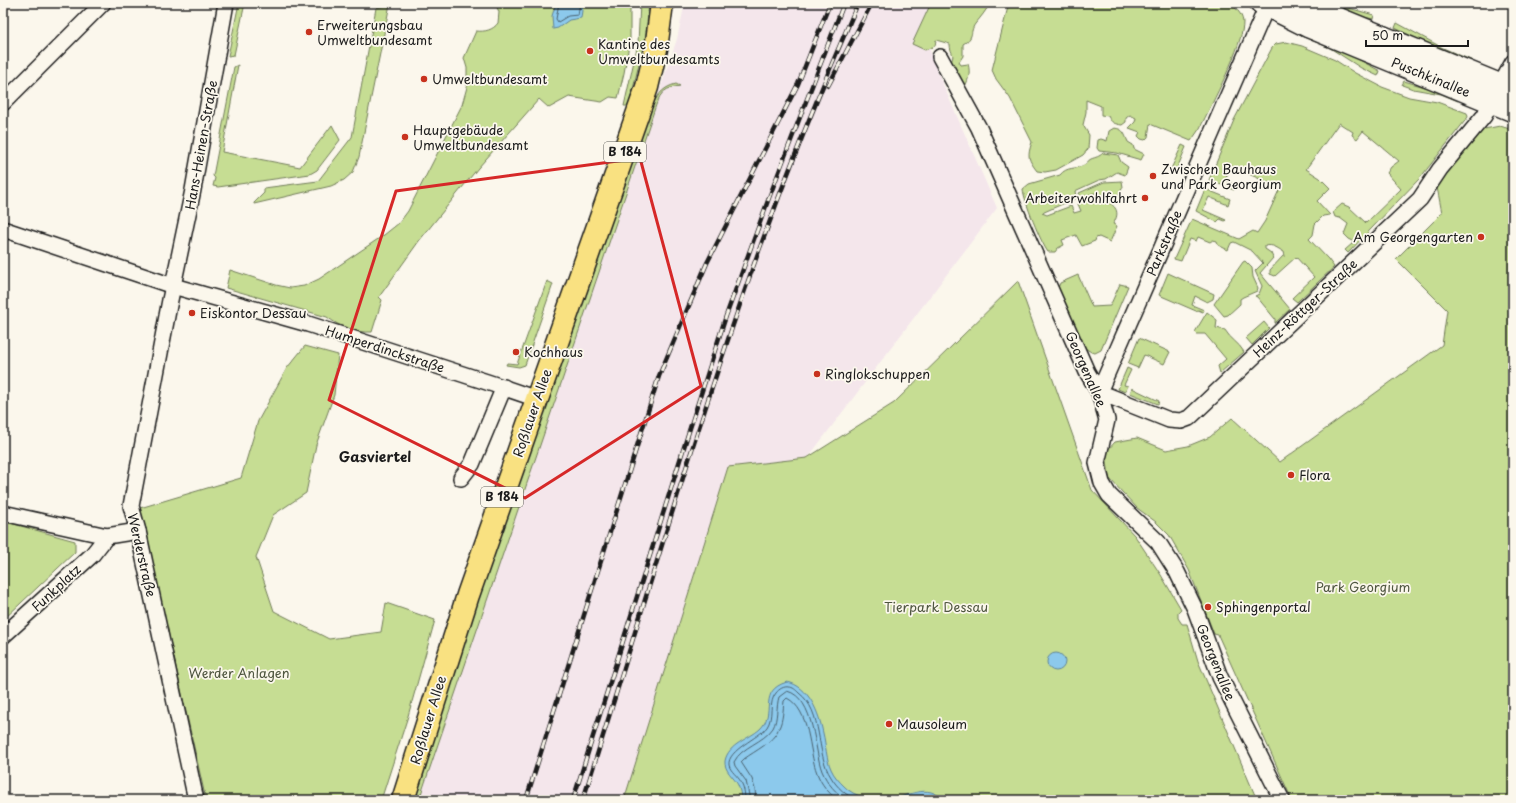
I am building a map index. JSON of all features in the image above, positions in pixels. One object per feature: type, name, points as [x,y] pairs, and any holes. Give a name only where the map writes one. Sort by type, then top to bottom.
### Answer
[{"type":"main road","name":"Roßlauer Allee","points":[[403,800],[468,595],[647,87],[656,49],[662,3]]},
{"type":"main road","name":"Puschkinallee","points":[[1301,3],[1502,93],[1513,111]]},
{"type":"main road","name":"Puschkinallee","points":[[1264,5],[1309,27],[1502,93]]},
{"type":"street","points":[[3,103],[103,3]]},
{"type":"street","name":"Hans-Heinen-Straße","points":[[173,286],[193,190],[226,3]]},
{"type":"street","name":"Parkstraße","points":[[1099,392],[1264,5]]},
{"type":"street","name":"Georgenallee","points":[[940,57],[979,128],[1087,372],[1099,392],[1107,420],[1097,462],[1102,483],[1109,495],[1158,542],[1177,572],[1195,609],[1220,677],[1282,800]]},
{"type":"street","name":"Heinz-Röttger-Straße","points":[[1099,392],[1169,420],[1181,421],[1189,418],[1420,199],[1440,169],[1502,93],[1513,62]]},
{"type":"street","name":"Humperdinckstraße","points":[[3,229],[173,286],[308,324],[537,399]]},
{"type":"street","name":"Werderstraße","points":[[173,286],[131,506],[138,531],[196,800]]},
{"type":"street","points":[[461,478],[472,464],[504,387]]},
{"type":"street","points":[[3,513],[106,536],[138,531]]},
{"type":"street","name":"Funkplatz","points":[[3,636],[92,554],[106,536]]},
{"type":"highlighted area","points":[[640,158],[701,386],[525,498],[329,400],[396,191]]},
{"type":"shaded area","points":[[685,3],[946,3],[928,44],[935,66],[997,208],[807,459],[728,467],[624,800],[419,800],[677,39]]},
{"type":"green space","points":[[239,3],[245,3],[234,55],[228,56]]},
{"type":"green space","points":[[495,3],[630,3],[630,39],[618,98],[610,97],[602,102],[569,97],[549,108],[539,99],[478,168],[419,241],[379,297],[382,300],[372,332],[348,329],[327,317],[226,288],[230,270],[276,285],[290,288],[304,286],[319,279],[384,235],[399,223],[408,211],[462,105],[467,87],[467,68],[464,58],[476,31],[488,30],[498,23],[499,12]]},
{"type":"green space","points":[[640,3],[649,3],[646,34],[629,106],[624,106],[638,43]]},
{"type":"green space","points":[[931,3],[990,3],[975,24],[969,39],[963,44],[963,56],[959,62],[961,65],[968,64],[969,74],[968,81],[963,90],[949,65],[953,58],[950,44],[936,40],[935,46],[925,50],[912,44]]},
{"type":"green space","points":[[1009,3],[1228,3],[1238,11],[1241,16],[1243,22],[1242,32],[1226,75],[1200,128],[1191,141],[1150,124],[1148,137],[1145,140],[1141,139],[1138,136],[1140,132],[1129,128],[1135,122],[1136,118],[1130,115],[1126,118],[1126,122],[1122,125],[1115,124],[1108,116],[1101,115],[1101,106],[1086,100],[1086,112],[1083,125],[1089,135],[1088,149],[1083,155],[1056,170],[1045,172],[1037,171],[1030,161],[1029,151],[1032,142],[1010,98],[996,79],[992,70]]},
{"type":"green space","points":[[1319,3],[1330,3],[1374,15],[1373,19],[1345,13]]},
{"type":"green space","points":[[390,4],[359,157],[353,172],[344,180],[331,186],[254,204],[264,193],[264,188],[318,181],[352,137],[376,8]]},
{"type":"green space","points":[[1397,23],[1443,48],[1473,61],[1471,65],[1395,28]]},
{"type":"green space","points":[[1302,32],[1330,44],[1380,71],[1378,76],[1361,68],[1330,48],[1301,36]]},
{"type":"green space","points":[[1286,42],[1302,46],[1335,60],[1355,73],[1382,87],[1409,97],[1437,102],[1467,113],[1468,117],[1420,178],[1348,253],[1345,250],[1353,243],[1353,241],[1344,234],[1348,224],[1340,218],[1335,217],[1333,212],[1342,204],[1349,207],[1366,223],[1401,189],[1387,173],[1391,167],[1399,161],[1363,131],[1357,139],[1352,135],[1353,132],[1339,123],[1306,169],[1320,178],[1330,188],[1317,201],[1330,215],[1323,216],[1315,224],[1313,235],[1309,239],[1334,267],[1297,302],[1292,298],[1314,277],[1296,257],[1275,276],[1270,274],[1270,270],[1283,256],[1285,256],[1284,252],[1273,246],[1265,246],[1265,249],[1271,253],[1273,258],[1260,273],[1290,309],[1275,323],[1275,319],[1255,296],[1259,294],[1262,286],[1255,271],[1263,263],[1252,251],[1234,242],[1231,243],[1228,250],[1218,245],[1217,241],[1213,240],[1210,242],[1198,237],[1196,241],[1190,239],[1181,261],[1174,259],[1192,219],[1239,239],[1253,231],[1257,233],[1265,221],[1280,188],[1231,166],[1225,180],[1236,185],[1234,190],[1209,180],[1234,120],[1272,48],[1276,44]]},
{"type":"green space","points":[[238,65],[222,152],[300,167],[332,125],[340,140],[317,170],[310,174],[218,187],[213,186],[215,178],[213,176],[234,67]]},
{"type":"green space","points":[[1404,81],[1460,97],[1458,101],[1441,94],[1413,89],[1402,85]]},
{"type":"green space","points":[[676,84],[680,86],[668,89],[662,93],[656,105],[419,800],[414,800],[482,587],[653,104],[662,91]]},
{"type":"green space","name":"Park Georgium","points":[[1500,126],[1513,130],[1513,800],[1292,800],[1218,635],[1214,634],[1189,570],[1169,535],[1156,522],[1137,508],[1109,478],[1106,452],[1115,442],[1137,438],[1166,450],[1188,446],[1210,437],[1232,418],[1280,462],[1442,345],[1447,310],[1396,259],[1442,213],[1436,182],[1479,130]]},
{"type":"green space","points":[[1114,128],[1122,130],[1128,142],[1133,145],[1134,149],[1144,154],[1141,160],[1117,153],[1099,151],[1097,148],[1098,140],[1101,139],[1107,141],[1109,131]]},
{"type":"green space","points":[[1182,145],[1186,147],[1176,171],[1171,169]]},
{"type":"green space","points":[[1103,153],[1118,155],[1121,162],[1128,167],[1125,175],[1117,172],[1106,179],[1099,180],[1075,191],[1076,198],[1042,213],[1047,215],[1071,206],[1074,213],[1081,211],[1078,204],[1087,199],[1103,200],[1111,204],[1117,212],[1117,216],[1113,224],[1117,226],[1110,242],[1099,237],[1096,238],[1095,241],[1082,246],[1076,235],[1062,240],[1064,245],[1058,248],[1055,252],[1048,252],[1033,222],[1023,189],[1029,184],[1060,175],[1065,170],[1084,165]]},
{"type":"green space","points":[[1122,181],[1123,187],[1118,196],[1112,198],[1094,193],[1081,198],[1079,193],[1104,182]]},
{"type":"green space","points":[[1205,189],[1230,199],[1228,205],[1209,197],[1203,210],[1226,220],[1225,221],[1220,219],[1217,222],[1196,211]]},
{"type":"green space","points":[[1245,261],[1252,268],[1253,277],[1258,288],[1257,291],[1240,299],[1240,304],[1228,315],[1224,316],[1214,304]]},
{"type":"green space","points":[[1168,273],[1214,294],[1213,299],[1207,302],[1195,296],[1192,305],[1204,310],[1203,312],[1198,310],[1196,311],[1159,295]]},
{"type":"green space","points":[[1078,275],[1092,307],[1110,306],[1120,284],[1128,286],[1101,350],[1095,353],[1082,346],[1057,290],[1060,283]]},
{"type":"green space","points":[[547,281],[553,284],[525,365],[519,367],[506,365],[507,363],[517,364]]},
{"type":"green space","name":"Tierpark Dessau","points":[[1018,281],[1092,490],[1135,536],[1161,575],[1181,609],[1178,612],[1178,618],[1182,624],[1187,624],[1198,661],[1257,800],[624,800],[728,467],[807,458],[894,403]]},
{"type":"green space","points":[[1207,312],[1217,320],[1216,328],[1225,330],[1244,352],[1220,373],[1218,366],[1226,359],[1205,334],[1197,334],[1195,332]]},
{"type":"green space","points":[[1264,322],[1269,328],[1252,345],[1246,338]]},
{"type":"green space","points":[[1139,338],[1170,352],[1164,364],[1144,355],[1138,368],[1128,364]]},
{"type":"green space","name":"Werder Anlagen","points":[[305,346],[338,355],[334,395],[316,445],[306,493],[273,515],[256,557],[274,611],[329,639],[381,632],[386,603],[435,620],[408,716],[381,800],[206,800],[140,508],[241,478],[258,421],[287,368]]},
{"type":"green space","points":[[1127,368],[1131,370],[1124,385],[1128,386],[1125,392],[1118,389]]},
{"type":"green space","points":[[1132,388],[1159,401],[1158,404],[1130,393]]},
{"type":"green space","points":[[3,521],[75,541],[75,552],[3,620]]},
{"type":"water","points":[[556,3],[583,3],[581,18],[569,20],[558,28],[553,29],[552,16]]},
{"type":"water","points":[[1056,653],[1062,656],[1065,662],[1062,668],[1056,671],[1050,668],[1047,662],[1050,656]]},
{"type":"water","points":[[787,682],[801,689],[816,709],[832,772],[848,790],[858,796],[880,800],[741,800],[738,785],[725,765],[727,755],[734,746],[755,733],[765,723],[770,697],[773,691],[778,686]]},
{"type":"water","points":[[924,791],[937,795],[942,800],[889,800]]},
{"type":"railway","points":[[526,800],[659,376],[707,263],[798,84],[830,3]]},
{"type":"railway","points":[[573,800],[726,316],[770,195],[844,3]]},
{"type":"railway","points":[[583,800],[730,333],[803,134],[858,3]]},
{"type":"railway","points":[[828,86],[872,3]]},
{"type":"place","name":"Erweiterungsbau Umweltbundesamt","points":[[309,32]]},
{"type":"place","name":"Kantine des Umweltbundesamts","points":[[590,51]]},
{"type":"place","name":"Umweltbundesamt","points":[[424,79]]},
{"type":"place","name":"Hauptgebäude Umweltbundesamt","points":[[405,137]]},
{"type":"place","name":"Zwischen Bauhaus und Park Georgium","points":[[1153,176]]},
{"type":"place","name":"Arbeiterwohlfahrt","points":[[1145,198]]},
{"type":"place","name":"Am Georgengarten","points":[[1481,237]]},
{"type":"place","name":"Eiskontor Dessau","points":[[192,313]]},
{"type":"place","name":"Kochhaus","points":[[516,352]]},
{"type":"place","name":"Ringlokschuppen","points":[[817,374]]},
{"type":"place","name":"Flora","points":[[1291,475]]},
{"type":"place","name":"Sphingenportal","points":[[1208,607]]},
{"type":"place","name":"Mausoleum","points":[[889,724]]},
{"type":"district","name":"Gasviertel","points":[[375,457]]}]
